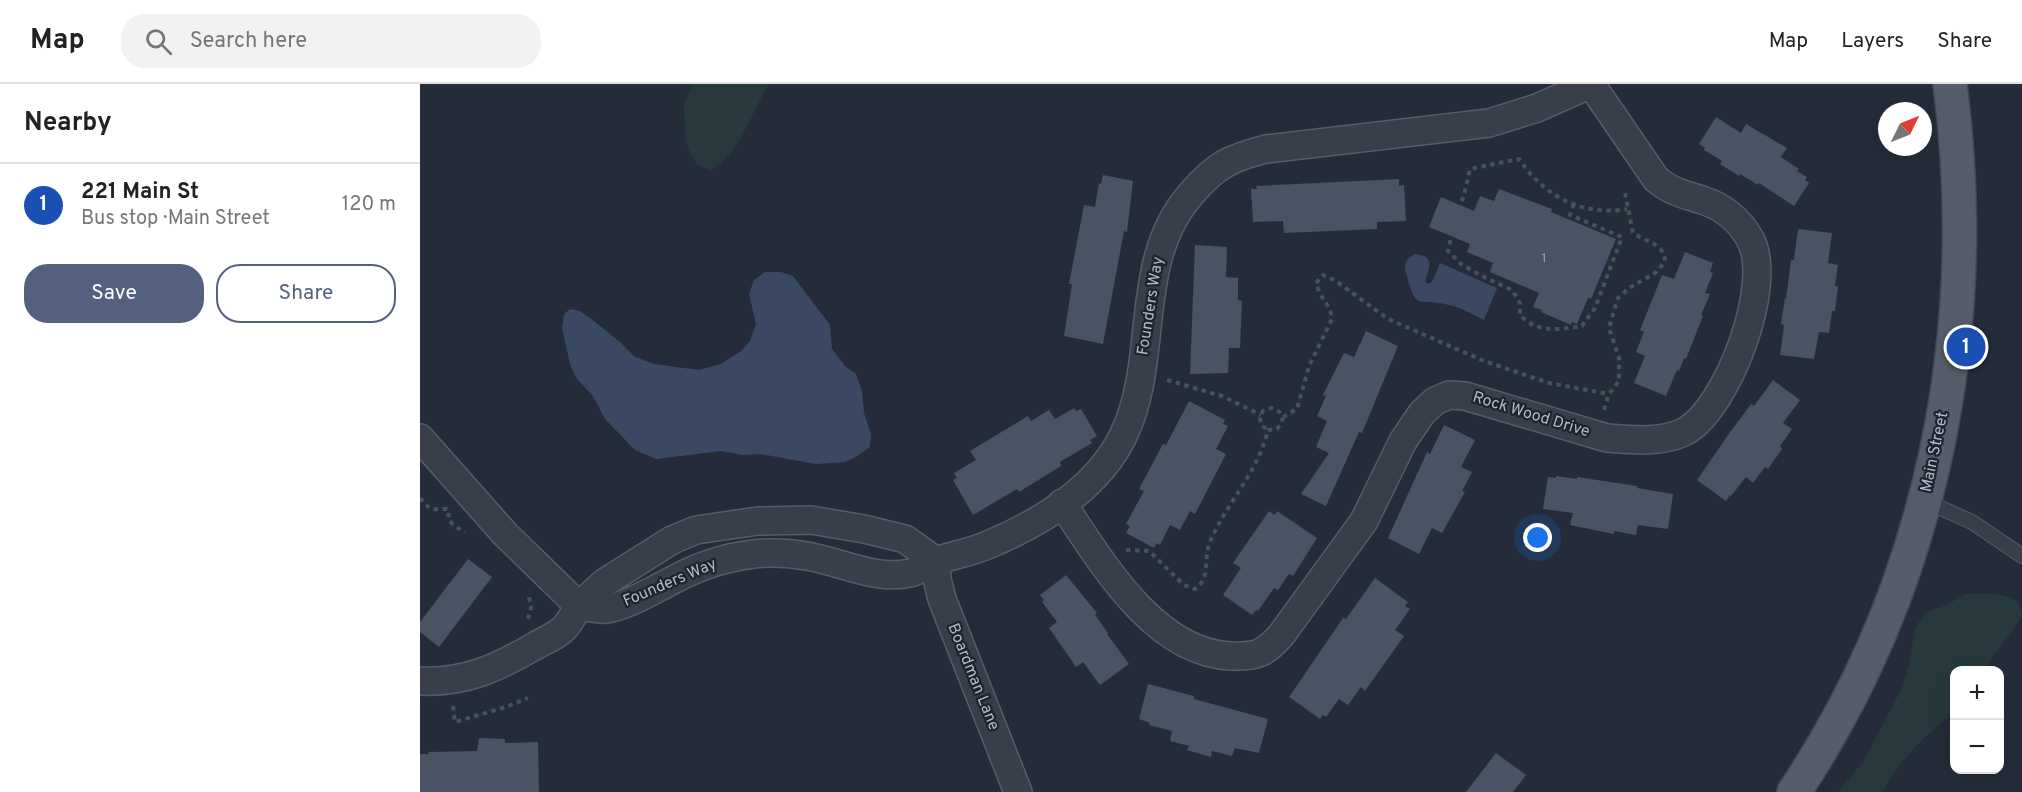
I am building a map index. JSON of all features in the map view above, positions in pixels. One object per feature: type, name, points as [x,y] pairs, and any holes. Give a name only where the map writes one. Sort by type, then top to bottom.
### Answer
[{"type":"main road","name":"Main Street","points":[[1794,792],[1815,761],[1869,659],[1894,601],[1925,501],[1940,442],[1956,321],[1960,267],[1957,138],[1950,84]]},
{"type":"street","name":"Founders Way","points":[[579,606],[607,609],[637,598],[700,567],[754,554],[807,556],[887,574],[910,573],[936,561],[990,544],[1047,514],[1062,503],[1088,483],[1114,453],[1130,419],[1141,372],[1154,270],[1176,212],[1205,177],[1223,164],[1242,155],[1266,148],[1489,123],[1537,108],[1591,84]]},
{"type":"street","name":"Rock Wood Drive","points":[[1062,503],[1138,607],[1160,627],[1178,640],[1215,655],[1258,655],[1270,647],[1282,634],[1364,520],[1403,441],[1422,413],[1435,401],[1449,395],[1465,396],[1607,438],[1627,440],[1662,439],[1684,432],[1699,421],[1711,408],[1725,383],[1745,337],[1757,290],[1758,267],[1752,241],[1738,221],[1718,207],[1679,194],[1666,188],[1656,179],[1591,84]]},
{"type":"street","points":[[420,438],[506,534],[579,606]]},
{"type":"street","name":"Founders Way","points":[[420,681],[453,680],[507,663],[556,635],[566,626],[579,606],[604,583],[672,540],[696,530],[758,521],[811,520],[904,539],[936,561]]},
{"type":"street","name":"Boardman Lane","points":[[936,561],[937,579],[942,599],[1018,792]]},
{"type":"lane","points":[[1925,501],[1972,522],[2022,556]]},
{"type":"path","points":[[1574,204],[1570,215],[1622,237],[1595,308],[1582,326],[1567,330],[1542,329],[1532,326],[1520,315],[1520,303],[1512,290],[1461,264],[1448,251],[1470,169],[1519,159],[1533,178],[1553,194],[1574,204],[1596,211],[1627,210]]},
{"type":"path","points":[[1598,435],[1609,394],[1619,381],[1619,358],[1610,328],[1618,298],[1629,288],[1655,273],[1665,262],[1661,249],[1633,233],[1625,193]]},
{"type":"path","points":[[1283,417],[1297,409],[1309,366],[1332,319],[1317,289],[1316,283],[1323,275],[1336,281],[1388,319],[1474,356],[1549,383],[1609,394]]},
{"type":"path","points":[[1141,372],[1222,396],[1262,415]]},
{"type":"path","points":[[1271,408],[1279,410],[1283,417],[1283,422],[1277,429],[1268,430],[1261,424],[1263,411],[1271,408]]},
{"type":"path","points":[[1124,549],[1149,551],[1184,585],[1195,589],[1200,586],[1206,576],[1208,547],[1214,532],[1253,469],[1264,447],[1268,430]]},
{"type":"path","points":[[420,498],[429,509],[434,511],[447,509],[451,522],[467,533]]},
{"type":"path","points":[[527,593],[531,608],[527,622]]},
{"type":"path","points":[[453,680],[452,697],[455,722],[528,698]]},
{"type":"shaded area","points":[[692,84],[769,84],[731,153],[712,170],[699,166],[691,156],[685,139],[684,103]]},
{"type":"shaded area","points":[[1964,594],[2000,595],[2016,601],[2022,616],[1987,666],[1950,666],[1950,714],[1905,758],[1883,792],[1838,792],[1863,762],[1902,688],[1909,666],[1915,628],[1925,613],[1949,604]]},
{"type":"water","points":[[1415,254],[1422,255],[1428,260],[1429,267],[1425,281],[1428,284],[1432,282],[1440,263],[1497,288],[1484,320],[1453,306],[1416,299],[1405,270],[1408,259]]},
{"type":"water","points":[[765,272],[781,272],[793,276],[830,325],[832,349],[845,366],[856,374],[862,391],[864,413],[871,434],[870,447],[845,462],[816,464],[761,454],[743,455],[721,451],[656,459],[635,450],[605,419],[593,396],[576,378],[570,364],[562,328],[564,314],[570,309],[580,311],[620,342],[635,357],[654,364],[699,370],[721,364],[741,351],[750,341],[756,324],[749,294],[754,280]]},
{"type":"building","points":[[1716,117],[1741,133],[1746,124],[1787,148],[1781,157],[1799,169],[1797,171],[1807,177],[1805,180],[1809,183],[1794,206],[1759,183],[1758,185],[1740,174],[1739,176],[1720,164],[1722,161],[1704,150],[1705,148],[1699,144]]},
{"type":"building","points":[[1103,175],[1133,181],[1127,232],[1124,231],[1103,344],[1064,336],[1072,284],[1069,284],[1084,205],[1095,207],[1099,183],[1101,184]]},
{"type":"building","points":[[1399,179],[1399,186],[1404,185],[1406,221],[1377,222],[1377,229],[1284,233],[1283,221],[1253,222],[1251,189],[1257,189],[1256,186]]},
{"type":"building","points":[[1499,189],[1552,209],[1551,212],[1616,239],[1591,299],[1588,298],[1577,324],[1572,322],[1571,325],[1533,307],[1539,293],[1490,272],[1493,263],[1467,252],[1470,244],[1429,227],[1441,197],[1474,211],[1480,196],[1494,201]]},
{"type":"building","points":[[1798,229],[1832,233],[1828,263],[1838,265],[1835,311],[1832,311],[1829,333],[1819,332],[1814,359],[1780,355],[1784,325],[1781,324]]},
{"type":"building","points":[[1195,245],[1227,247],[1226,277],[1238,278],[1238,300],[1242,301],[1240,348],[1229,348],[1228,373],[1190,374]]},
{"type":"building","points":[[1685,252],[1713,263],[1710,272],[1713,273],[1705,293],[1710,294],[1701,315],[1703,316],[1686,359],[1684,358],[1679,371],[1677,370],[1666,396],[1634,383],[1645,356],[1636,352],[1644,332],[1640,330],[1662,275],[1674,279]]},
{"type":"building","points":[[1366,331],[1398,346],[1362,433],[1359,432],[1326,506],[1301,494],[1329,453],[1316,447],[1327,421],[1317,416],[1326,396],[1323,395],[1344,353],[1354,357]]},
{"type":"building","points":[[1773,380],[1800,400],[1783,423],[1792,429],[1768,469],[1765,467],[1753,483],[1746,477],[1726,501],[1697,480],[1751,404],[1754,406]]},
{"type":"building","points":[[1189,401],[1225,420],[1223,424],[1228,426],[1216,449],[1226,454],[1195,514],[1190,511],[1180,530],[1170,525],[1160,545],[1157,543],[1154,548],[1126,533],[1130,526],[1126,524],[1144,491],[1139,489]]},
{"type":"building","points":[[1074,408],[1076,411],[1081,409],[1097,436],[1090,440],[1092,443],[1060,462],[1061,466],[1019,492],[1017,489],[973,515],[953,480],[957,478],[954,473],[976,460],[970,451],[1028,416],[1031,421],[1049,410],[1055,419]]},
{"type":"building","points":[[1444,425],[1475,440],[1461,467],[1472,472],[1462,491],[1465,492],[1442,533],[1432,528],[1419,554],[1388,538],[1427,452],[1430,454]]},
{"type":"building","points":[[1556,476],[1637,486],[1637,488],[1673,494],[1668,529],[1638,525],[1636,535],[1614,531],[1614,534],[1570,525],[1573,513],[1543,509],[1548,477],[1556,478]]},
{"type":"building","points":[[1269,511],[1275,515],[1277,511],[1317,538],[1293,576],[1289,574],[1278,590],[1274,588],[1258,611],[1256,610],[1252,615],[1223,595],[1241,568],[1233,563]]},
{"type":"building","points":[[468,559],[492,577],[439,647],[420,632],[420,622]]},
{"type":"building","points":[[1066,575],[1097,613],[1095,615],[1129,664],[1100,685],[1083,662],[1076,667],[1049,628],[1057,622],[1042,602],[1044,600],[1040,595]]},
{"type":"building","points":[[1375,578],[1408,602],[1405,606],[1410,609],[1395,630],[1404,636],[1365,691],[1361,687],[1348,705],[1339,699],[1326,717],[1323,715],[1320,719],[1289,697],[1343,618],[1346,619]]},
{"type":"building","points":[[1148,684],[1268,719],[1259,753],[1235,748],[1232,756],[1212,751],[1211,757],[1187,750],[1189,746],[1170,741],[1172,731],[1149,725],[1150,723],[1139,719]]},
{"type":"building","points":[[479,738],[505,739],[505,743],[538,742],[539,792],[420,792],[420,754],[477,751]]},
{"type":"building","points":[[1496,753],[1526,775],[1513,792],[1466,792]]},
{"type":"place","name":"221 Main St","points":[[1966,347]]}]
